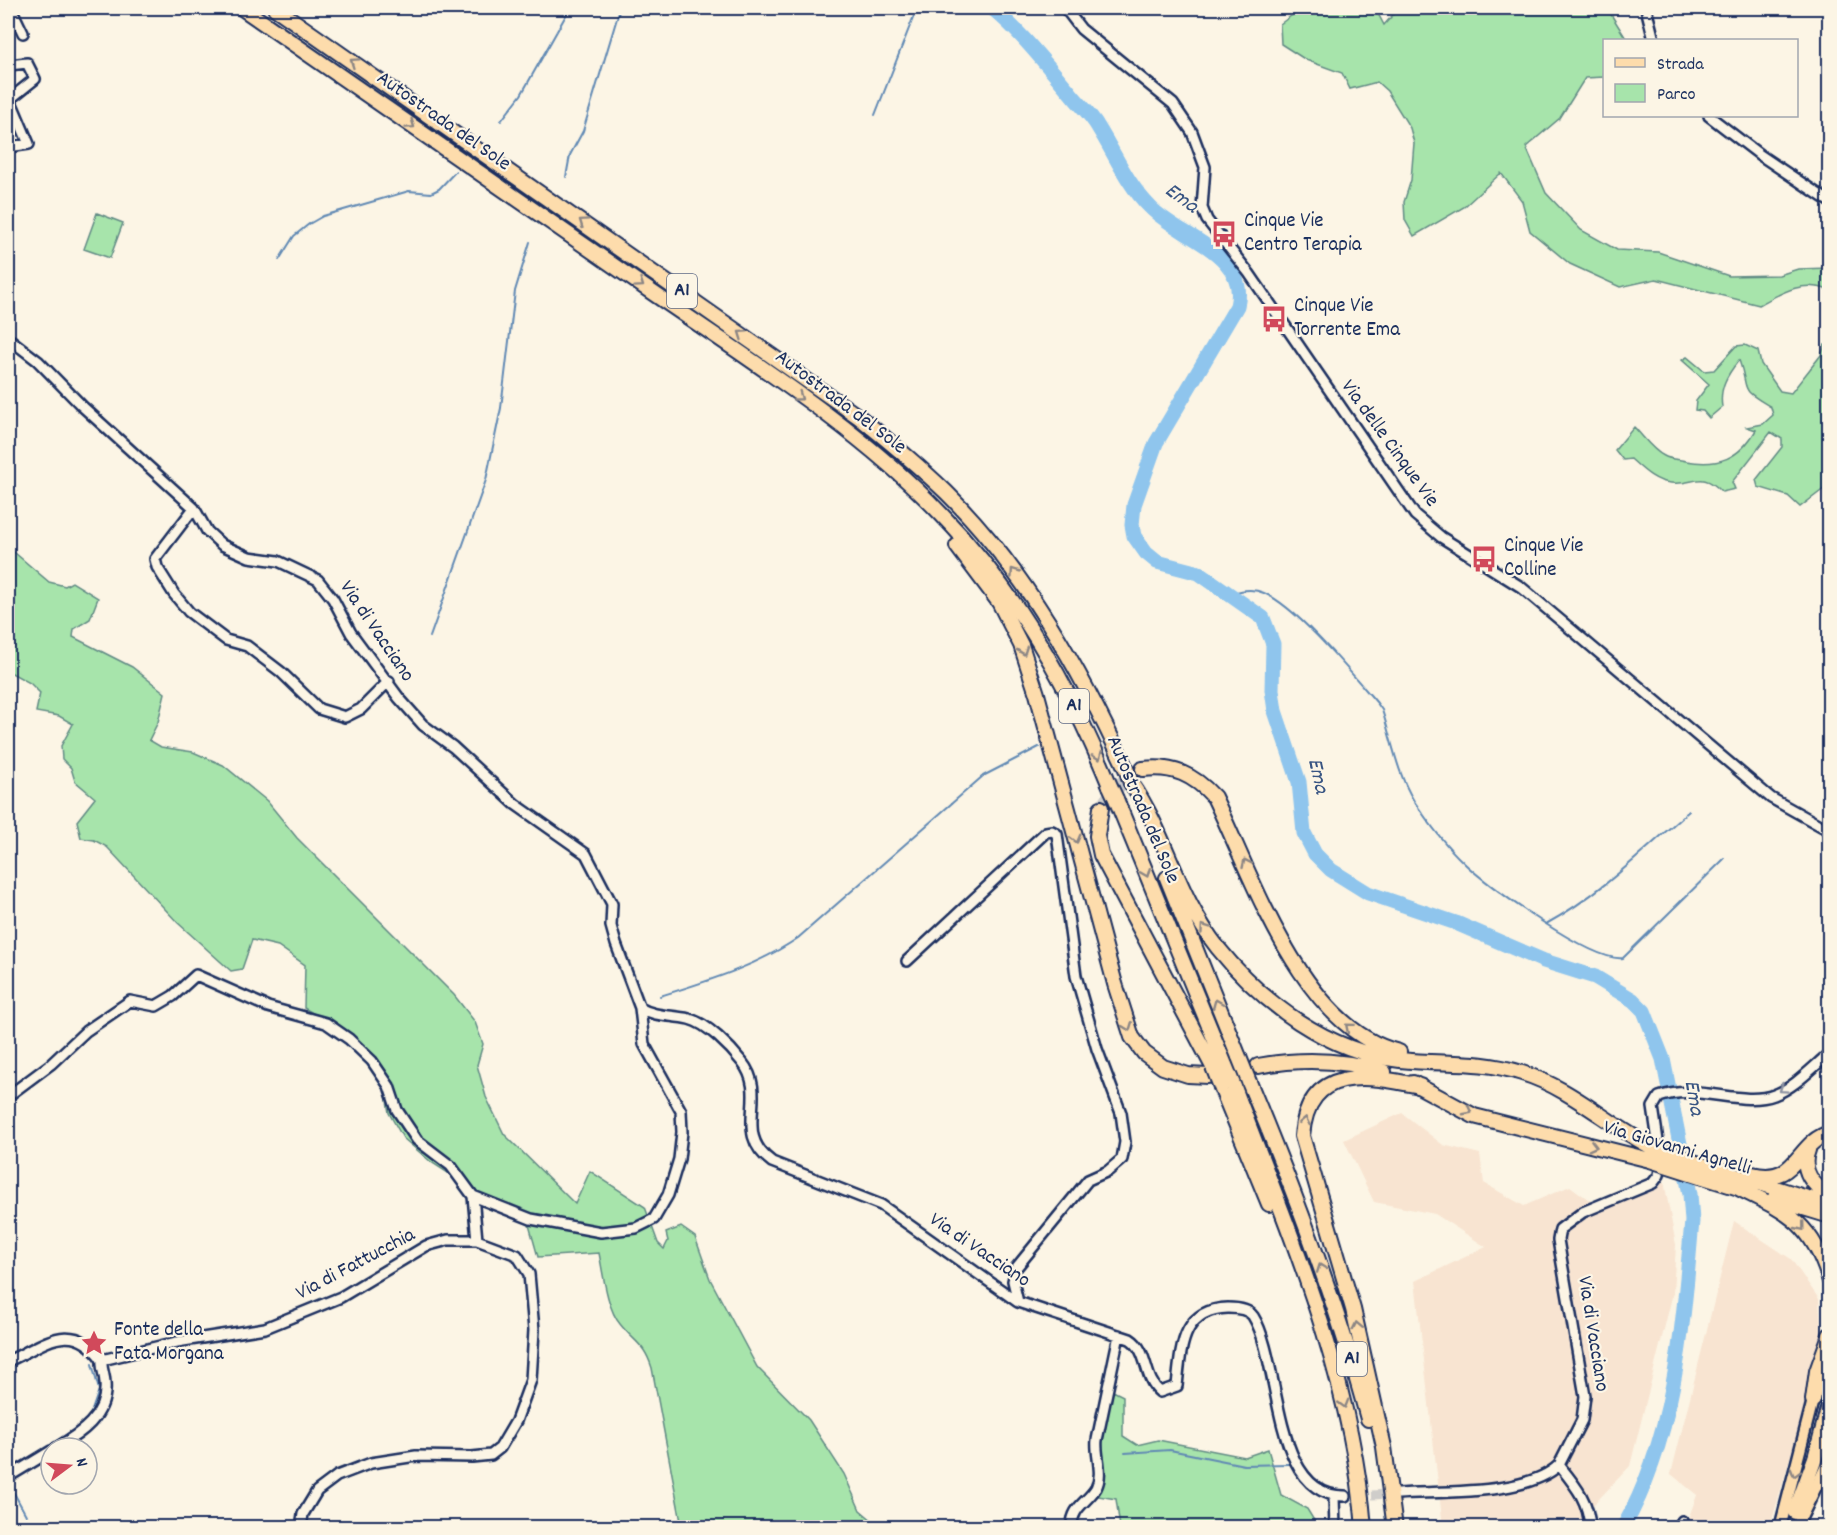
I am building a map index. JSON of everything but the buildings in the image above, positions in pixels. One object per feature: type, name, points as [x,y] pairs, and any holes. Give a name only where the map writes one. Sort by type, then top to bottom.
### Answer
[{"type":"highway","name":"Autostrada del Sole","points":[[242,8],[747,359],[849,433],[908,482],[942,514],[979,557],[1031,630],[1078,716],[1116,799],[1215,1069],[1228,1087],[1288,1228],[1349,1423],[1361,1484],[1364,1527]]},
{"type":"highway","name":"Autostrada del Sole","points":[[275,8],[831,397],[913,462],[983,533],[1040,610],[1084,683],[1129,777],[1295,1195],[1349,1350],[1373,1437],[1388,1527]]},
{"type":"highway","points":[[908,482],[987,585],[1007,615],[1021,645],[1037,694],[1115,984],[1132,1036],[1144,1053],[1163,1067],[1188,1075],[1215,1069],[1103,862],[1096,836],[1101,808]]},
{"type":"highway","points":[[1143,769],[1169,768],[1184,772],[1200,781],[1214,797],[1290,954],[1316,992],[1343,1022],[1365,1040],[1391,1050],[1442,1062]]},
{"type":"highway","points":[[1129,777],[1143,801],[1191,909],[1218,948],[1275,1005],[1305,1025],[1353,1050],[1399,1060],[1442,1062]]},
{"type":"highway","points":[[1258,1066],[1305,1060],[1337,1061],[1370,1067],[1419,1086]]},
{"type":"highway","name":"Via Giovanni Agnelli","points":[[1442,1062],[1489,1064],[1525,1074],[1563,1090],[1655,1154]]},
{"type":"highway","points":[[1395,1527],[1384,1447],[1353,1309],[1302,1136],[1304,1115],[1314,1098],[1327,1085],[1346,1078],[1368,1076],[1419,1086]]},
{"type":"highway","name":"Via Giovanni Agnelli","points":[[1419,1086],[1474,1116],[1512,1126],[1655,1154],[1701,1170],[1734,1186],[1830,1216]]},
{"type":"highway","points":[[1719,1170],[1761,1176],[1778,1175],[1791,1168],[1810,1145],[1830,1133]]},
{"type":"highway","points":[[1810,1145],[1805,1168],[1819,1190],[1830,1196]]},
{"type":"highway","name":"Via Giovanni Agnelli","points":[[1701,1170],[1719,1170],[1830,1205]]},
{"type":"highway","points":[[1734,1186],[1794,1219],[1820,1252],[1830,1281]]},
{"type":"highway","points":[[1795,1512],[1815,1458],[1823,1405],[1815,1383],[1830,1335]]},
{"type":"main road","points":[[1780,1527],[1809,1418],[1823,1405]]},
{"type":"main road","points":[[1796,1527],[1830,1458]]},
{"type":"main road","points":[[1790,1527],[1795,1512]]},
{"type":"street","points":[[11,8],[23,33]]},
{"type":"street","name":"Via delle Cinque Vie","points":[[1065,8],[1081,29],[1173,104],[1192,132],[1205,166],[1203,213],[1249,273],[1415,515],[1440,537],[1521,587],[1771,798],[1830,831]]},
{"type":"street","points":[[1647,8],[1654,39]]},
{"type":"street","points":[[8,147],[29,144],[10,99],[34,79],[27,63],[9,65]]},
{"type":"street","points":[[1710,117],[1830,202]]},
{"type":"street","name":"Via di Vacciano","points":[[8,341],[12,341],[38,361],[82,406],[194,508],[207,531],[222,545],[249,557],[278,561],[318,579],[333,599],[351,633],[423,725],[453,747],[515,804],[586,854],[612,904],[611,926],[640,1008],[644,1044],[681,1112],[682,1132],[679,1159],[668,1195],[654,1219],[636,1228],[601,1232],[531,1219],[473,1196]]},
{"type":"street","points":[[194,508],[155,558],[157,567],[189,612],[226,640],[247,646],[281,672],[319,709],[345,717],[361,709],[388,681]]},
{"type":"street","points":[[908,961],[1046,832],[1052,831],[1057,834],[1076,976],[1096,1049],[1121,1113],[1125,1142],[1122,1159],[1108,1171],[1088,1180],[1016,1268],[1013,1281],[1018,1302]]},
{"type":"street","points":[[8,1096],[51,1064],[86,1031],[130,1001],[156,1006],[173,996],[196,975],[268,1007],[326,1023],[349,1039],[372,1061],[389,1086],[397,1110],[417,1140],[451,1166],[473,1196],[477,1240]]},
{"type":"street","name":"Via di Vacciano","points":[[640,1008],[648,1013],[692,1020],[714,1034],[744,1063],[754,1085],[750,1127],[760,1153],[772,1162],[881,1205],[1018,1302],[1119,1335],[1139,1345],[1151,1385],[1160,1392],[1177,1386],[1186,1333],[1194,1319],[1216,1309],[1239,1308],[1252,1314],[1261,1336],[1294,1459],[1309,1481],[1320,1491],[1334,1497]]},
{"type":"street","points":[[1655,1154],[1654,1102],[1666,1095],[1681,1092],[1753,1097],[1772,1096],[1830,1053]]},
{"type":"street","name":"Via di Vacciano","points":[[1559,1465],[1582,1420],[1585,1396],[1559,1233],[1563,1225],[1578,1215],[1653,1183],[1659,1175],[1655,1154]]},
{"type":"street","name":"Via di Fattucchia","points":[[102,1360],[177,1342],[266,1328],[341,1297],[426,1246],[448,1240],[477,1240],[517,1255],[529,1274],[534,1330],[531,1380],[516,1421],[500,1448],[491,1455],[416,1456],[371,1463],[337,1476],[317,1491],[303,1514],[301,1527]]},
{"type":"street","points":[[1072,1527],[1075,1510],[1096,1487],[1100,1470],[1095,1451],[1096,1440],[1119,1335]]},
{"type":"street","points":[[8,1361],[37,1344],[57,1338],[89,1345],[102,1360],[105,1394],[98,1414],[88,1427],[74,1436]]},
{"type":"street","points":[[8,1477],[39,1458]]},
{"type":"street","points":[[1398,1494],[1520,1483],[1554,1470],[1559,1465],[1585,1502],[1590,1527]]},
{"type":"street","points":[[1335,1527],[1334,1497],[1345,1497]]},
{"type":"shaded area","points":[[1402,1113],[1443,1145],[1480,1154],[1484,1183],[1524,1206],[1570,1186],[1592,1202],[1663,1176],[1676,1245],[1673,1293],[1630,1466],[1582,1517],[1581,1527],[1443,1527],[1415,1281],[1486,1247],[1435,1214],[1374,1202],[1344,1140]]},
{"type":"shaded area","points":[[1734,1221],[1791,1259],[1819,1299],[1822,1341],[1808,1435],[1796,1438],[1770,1527],[1698,1527],[1687,1522],[1697,1495],[1671,1474]]},
{"type":"green space","points":[[1302,8],[1375,8],[1384,25],[1399,8],[1607,8],[1626,39],[1603,39],[1603,77],[1585,78],[1560,118],[1526,147],[1546,193],[1581,230],[1617,250],[1658,252],[1729,276],[1779,275],[1798,269],[1829,268],[1829,290],[1810,286],[1801,287],[1759,305],[1656,279],[1620,287],[1570,264],[1530,231],[1522,201],[1501,173],[1464,207],[1414,236],[1405,220],[1404,202],[1411,180],[1414,143],[1410,128],[1387,91],[1377,82],[1350,89],[1342,73],[1306,60],[1281,44],[1280,24]]},
{"type":"green space","points":[[97,213],[123,223],[110,258],[84,249]]},
{"type":"green space","points":[[1829,344],[1829,485],[1800,507],[1788,496],[1758,487],[1756,480],[1782,447],[1782,439],[1771,432],[1732,482],[1735,489],[1722,492],[1715,485],[1703,480],[1665,482],[1649,474],[1631,459],[1623,460],[1615,450],[1634,427],[1656,450],[1669,458],[1697,463],[1727,459],[1742,448],[1756,430],[1747,427],[1763,424],[1773,415],[1771,407],[1746,388],[1739,360],[1725,382],[1721,400],[1722,407],[1709,418],[1703,411],[1695,410],[1696,401],[1709,384],[1682,360],[1687,357],[1704,371],[1714,370],[1736,346],[1745,345],[1758,351],[1761,364],[1780,391],[1791,393],[1821,355],[1825,345]]},
{"type":"green space","points":[[8,547],[49,582],[65,586],[72,582],[98,598],[90,619],[74,629],[73,637],[132,667],[165,693],[158,722],[149,740],[161,747],[193,752],[223,765],[267,801],[297,838],[454,995],[475,1022],[483,1044],[477,1065],[486,1097],[504,1134],[575,1204],[590,1171],[645,1207],[658,1243],[664,1249],[668,1241],[666,1233],[681,1227],[695,1237],[710,1279],[757,1367],[809,1420],[844,1474],[860,1510],[880,1527],[682,1527],[652,1368],[642,1348],[620,1324],[612,1309],[599,1253],[538,1257],[526,1214],[485,1197],[431,1162],[403,1138],[389,1113],[385,1088],[344,1031],[304,1008],[305,965],[278,946],[252,940],[242,969],[231,971],[178,923],[107,847],[94,840],[81,838],[77,821],[95,798],[75,781],[71,768],[62,759],[61,746],[73,724],[59,716],[36,712],[40,693],[30,683],[8,671]]},
{"type":"green space","points":[[1113,1391],[1123,1396],[1123,1436],[1137,1445],[1158,1440],[1245,1457],[1268,1449],[1281,1495],[1307,1509],[1318,1527],[1120,1527],[1116,1499],[1098,1496],[1104,1465],[1100,1451]]},
{"type":"waterway","points":[[501,121],[521,95],[570,8]]},
{"type":"waterway","points":[[566,177],[570,155],[583,131],[620,8]]},
{"type":"waterway","points":[[875,115],[917,8]]},
{"type":"waterway","name":"Ema","points":[[992,8],[1023,37],[1092,118],[1128,179],[1150,207],[1162,218],[1209,248],[1223,259],[1233,272],[1238,288],[1237,306],[1156,443],[1134,505],[1132,525],[1134,536],[1146,553],[1157,562],[1199,573],[1263,618],[1273,644],[1272,690],[1275,711],[1299,782],[1304,833],[1315,854],[1331,870],[1368,893],[1456,923],[1544,961],[1595,977],[1633,1000],[1644,1011],[1663,1059],[1690,1194],[1692,1221],[1680,1339],[1666,1417],[1641,1492],[1623,1528]]},
{"type":"waterway","points":[[279,260],[294,236],[323,216],[409,191],[431,193],[439,189],[456,171]]},
{"type":"waterway","points":[[430,637],[486,480],[501,408],[515,291],[530,242]]},
{"type":"waterway","points":[[1227,595],[1241,591],[1259,591],[1277,601],[1308,626],[1382,710],[1408,790],[1437,833],[1475,873],[1516,904],[1565,936],[1608,956],[1623,958],[1724,859]]},
{"type":"waterway","points":[[660,996],[749,965],[798,938],[983,776],[1039,747]]},
{"type":"waterway","points":[[1546,924],[1603,886],[1689,811]]},
{"type":"waterway","points":[[90,1416],[99,1390],[92,1364]]},
{"type":"waterway","points":[[8,1471],[76,1430]]},
{"type":"waterway","points":[[1125,1453],[1170,1450],[1244,1465],[1289,1464]]},
{"type":"waterway","points":[[8,1482],[33,1528]]},
{"type":"tunnel","points":[[1101,808],[1119,786],[1130,776],[1143,769]]},
{"type":"tunnel","points":[[1345,1496],[1395,1494]]},
{"type":"place","name":"Cinque Vie Centro Terapia","points":[[1224,234]]},
{"type":"place","name":"Cinque Vie Torrente Ema","points":[[1274,319]]},
{"type":"place","name":"Cinque Vie Colline","points":[[1484,559]]},
{"type":"place","name":"Fonte della Fata Morgana","points":[[94,1343]]}]
